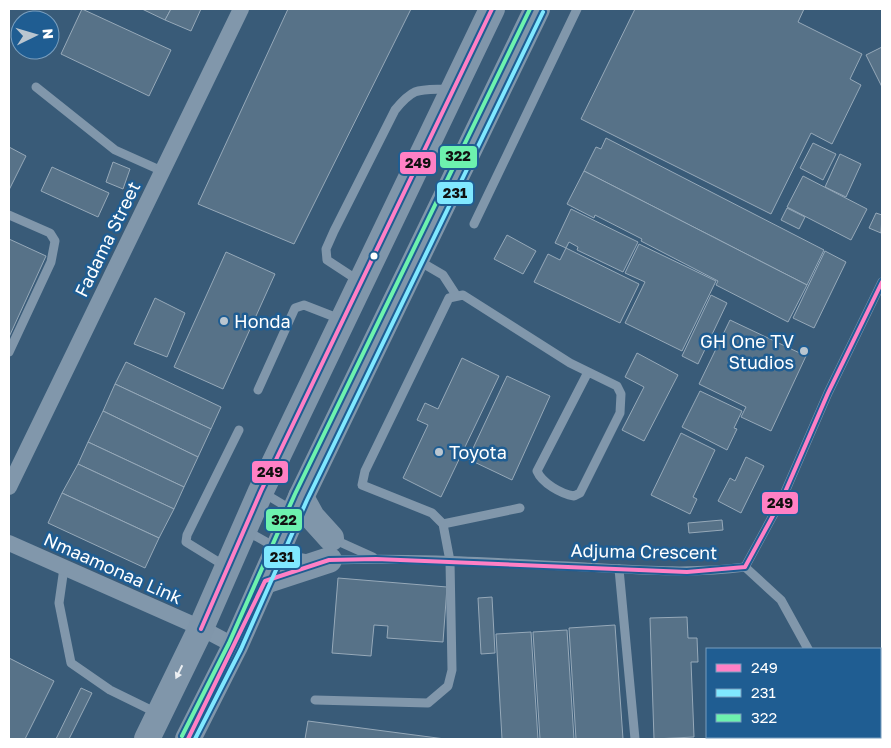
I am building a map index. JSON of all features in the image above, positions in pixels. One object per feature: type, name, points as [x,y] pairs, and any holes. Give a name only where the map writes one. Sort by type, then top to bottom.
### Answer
[{"type":"main road","points":[[147,739],[201,628],[260,491],[492,9]]},
{"type":"main road","points":[[188,739],[265,581],[298,505],[537,9]]},
{"type":"main road","points":[[265,581],[330,549],[312,517],[298,505]]},
{"type":"street","name":"Fadama Street","points":[[9,487],[241,9]]},
{"type":"street","name":"Nmaamonaa Link","points":[[9,543],[201,628],[234,646]]},
{"type":"lane","points":[[474,224],[577,9]]},
{"type":"lane","points":[[36,87],[115,150],[162,171]]},
{"type":"lane","points":[[361,282],[327,260],[326,249],[334,231],[395,110],[408,94],[417,90],[454,88]]},
{"type":"lane","points":[[9,215],[50,233],[55,241],[51,262],[9,352]]},
{"type":"lane","points":[[416,260],[443,275],[456,295]]},
{"type":"lane","points":[[807,648],[781,600],[745,566],[782,499],[832,385],[882,282]]},
{"type":"lane","points":[[315,700],[428,703],[448,686],[452,670],[450,561],[444,524],[432,513],[362,485],[365,471],[449,298],[463,295],[570,363],[617,386],[621,404],[620,413],[580,493],[574,496],[553,487],[539,476],[537,471],[588,372]]},
{"type":"lane","points":[[258,390],[295,308],[304,305],[343,320]]},
{"type":"lane","points":[[227,567],[186,542],[187,535],[240,430]]},
{"type":"lane","points":[[260,491],[298,505]]},
{"type":"lane","points":[[444,524],[520,508]]},
{"type":"lane","name":"Adjuma Crescent","points":[[243,530],[299,558],[330,549],[376,558],[687,572],[745,566]]},
{"type":"lane","name":"Adjuma Crescent","points":[[330,549],[376,558]]},
{"type":"lane","points":[[64,568],[59,603],[70,663],[110,690],[159,714]]},
{"type":"lane","points":[[619,569],[635,739]]},
{"type":"building","points":[[82,9],[171,50],[149,96],[61,54]]},
{"type":"building","points":[[142,9],[171,9],[165,20]]},
{"type":"building","points":[[171,9],[201,9],[191,31],[165,20]]},
{"type":"building","points":[[288,9],[411,9],[294,244],[198,204]]},
{"type":"building","points":[[635,9],[804,9],[798,22],[862,54],[850,79],[861,85],[832,144],[811,133],[771,214],[581,119]]},
{"type":"building","points":[[882,47],[882,87],[866,55]]},
{"type":"building","points":[[606,138],[824,250],[807,285],[584,171],[596,147],[601,149]]},
{"type":"building","points":[[813,143],[836,154],[823,180],[800,168]]},
{"type":"building","points":[[9,147],[26,156],[9,190]]},
{"type":"building","points":[[840,154],[861,164],[846,197],[825,187]]},
{"type":"building","points":[[113,162],[130,169],[123,189],[106,182]]},
{"type":"building","points":[[52,167],[109,193],[98,217],[41,191]]},
{"type":"building","points":[[584,171],[807,285],[788,322],[716,285],[718,281],[641,241],[642,239],[595,215],[594,218],[567,204]]},
{"type":"building","points":[[803,176],[867,209],[851,240],[787,207]]},
{"type":"building","points":[[787,208],[805,217],[799,229],[781,220]]},
{"type":"building","points":[[571,209],[638,242],[623,272],[577,250],[578,247],[569,242],[566,248],[555,243]]},
{"type":"building","points":[[876,213],[882,215],[881,233],[869,228]]},
{"type":"building","points":[[507,235],[536,251],[523,274],[494,259]]},
{"type":"building","points":[[9,239],[46,256],[9,337]]},
{"type":"building","points":[[639,244],[716,281],[682,351],[625,323],[645,282],[625,273]]},
{"type":"building","points":[[566,248],[639,284],[620,323],[534,282],[548,254],[560,260]]},
{"type":"building","points":[[825,251],[846,262],[814,328],[793,318]]},
{"type":"building","name":"Honda","points":[[226,252],[275,274],[223,389],[174,367]]},
{"type":"building","points":[[711,295],[727,303],[698,364],[682,356]]},
{"type":"building","points":[[155,298],[185,313],[167,357],[134,344]]},
{"type":"building","points":[[730,320],[806,356],[771,431],[741,417],[746,407],[699,384]]},
{"type":"building","points":[[637,353],[678,375],[644,441],[622,430],[644,387],[625,377]]},
{"type":"building","name":"Toyota","points":[[462,358],[499,376],[441,497],[403,478],[428,425],[417,420],[425,403],[438,409]]},
{"type":"building","points":[[126,362],[221,407],[211,429],[115,384]]},
{"type":"building","points":[[507,376],[550,396],[512,480],[468,459]]},
{"type":"building","points":[[115,384],[211,429],[198,457],[103,411]]},
{"type":"building","points":[[700,391],[742,411],[734,428],[737,429],[727,450],[682,427]]},
{"type":"building","points":[[103,411],[198,457],[184,487],[88,442]]},
{"type":"building","points":[[681,433],[715,450],[693,497],[697,499],[690,514],[651,495]]},
{"type":"building","points":[[88,442],[184,487],[174,509],[78,464]]},
{"type":"building","points":[[746,457],[764,466],[741,513],[718,501],[730,478],[735,481]]},
{"type":"building","points":[[78,464],[174,509],[159,538],[62,493]]},
{"type":"building","points":[[62,493],[159,538],[145,568],[48,523]]},
{"type":"building","points":[[722,520],[723,530],[689,533],[688,523]]},
{"type":"building","points":[[338,578],[447,587],[443,642],[387,638],[388,626],[374,625],[371,656],[332,653]]},
{"type":"building","points":[[492,597],[495,653],[481,654],[478,598]]},
{"type":"building","points":[[687,617],[688,638],[697,638],[698,662],[691,662],[694,737],[654,739],[650,618]]},
{"type":"building","points":[[615,625],[623,739],[576,739],[569,628]]},
{"type":"building","points":[[567,630],[574,739],[540,739],[533,632]]},
{"type":"building","points":[[531,632],[538,739],[502,739],[496,634]]},
{"type":"building","points":[[9,658],[54,681],[25,739],[9,739]]},
{"type":"building","points":[[81,688],[92,693],[69,739],[56,739]]},
{"type":"building","points":[[308,721],[445,739],[305,739]]},
{"type":"transit line","name":"249","points":[[201,629],[261,491],[492,9]]},
{"type":"transit line","name":"322","points":[[182,736],[229,643],[295,494],[530,9]]},
{"type":"transit line","name":"231","points":[[195,739],[241,649],[307,500],[543,12]]},
{"type":"transit line","name":"249","points":[[188,739],[265,581],[329,560],[376,559],[687,572],[745,567],[782,499],[828,393],[882,282]]},
{"type":"place","name":"Honda","points":[[224,321]]},
{"type":"place","name":"GH One TV Studios","points":[[804,351]]},
{"type":"place","name":"Toyota","points":[[439,452]]}]
